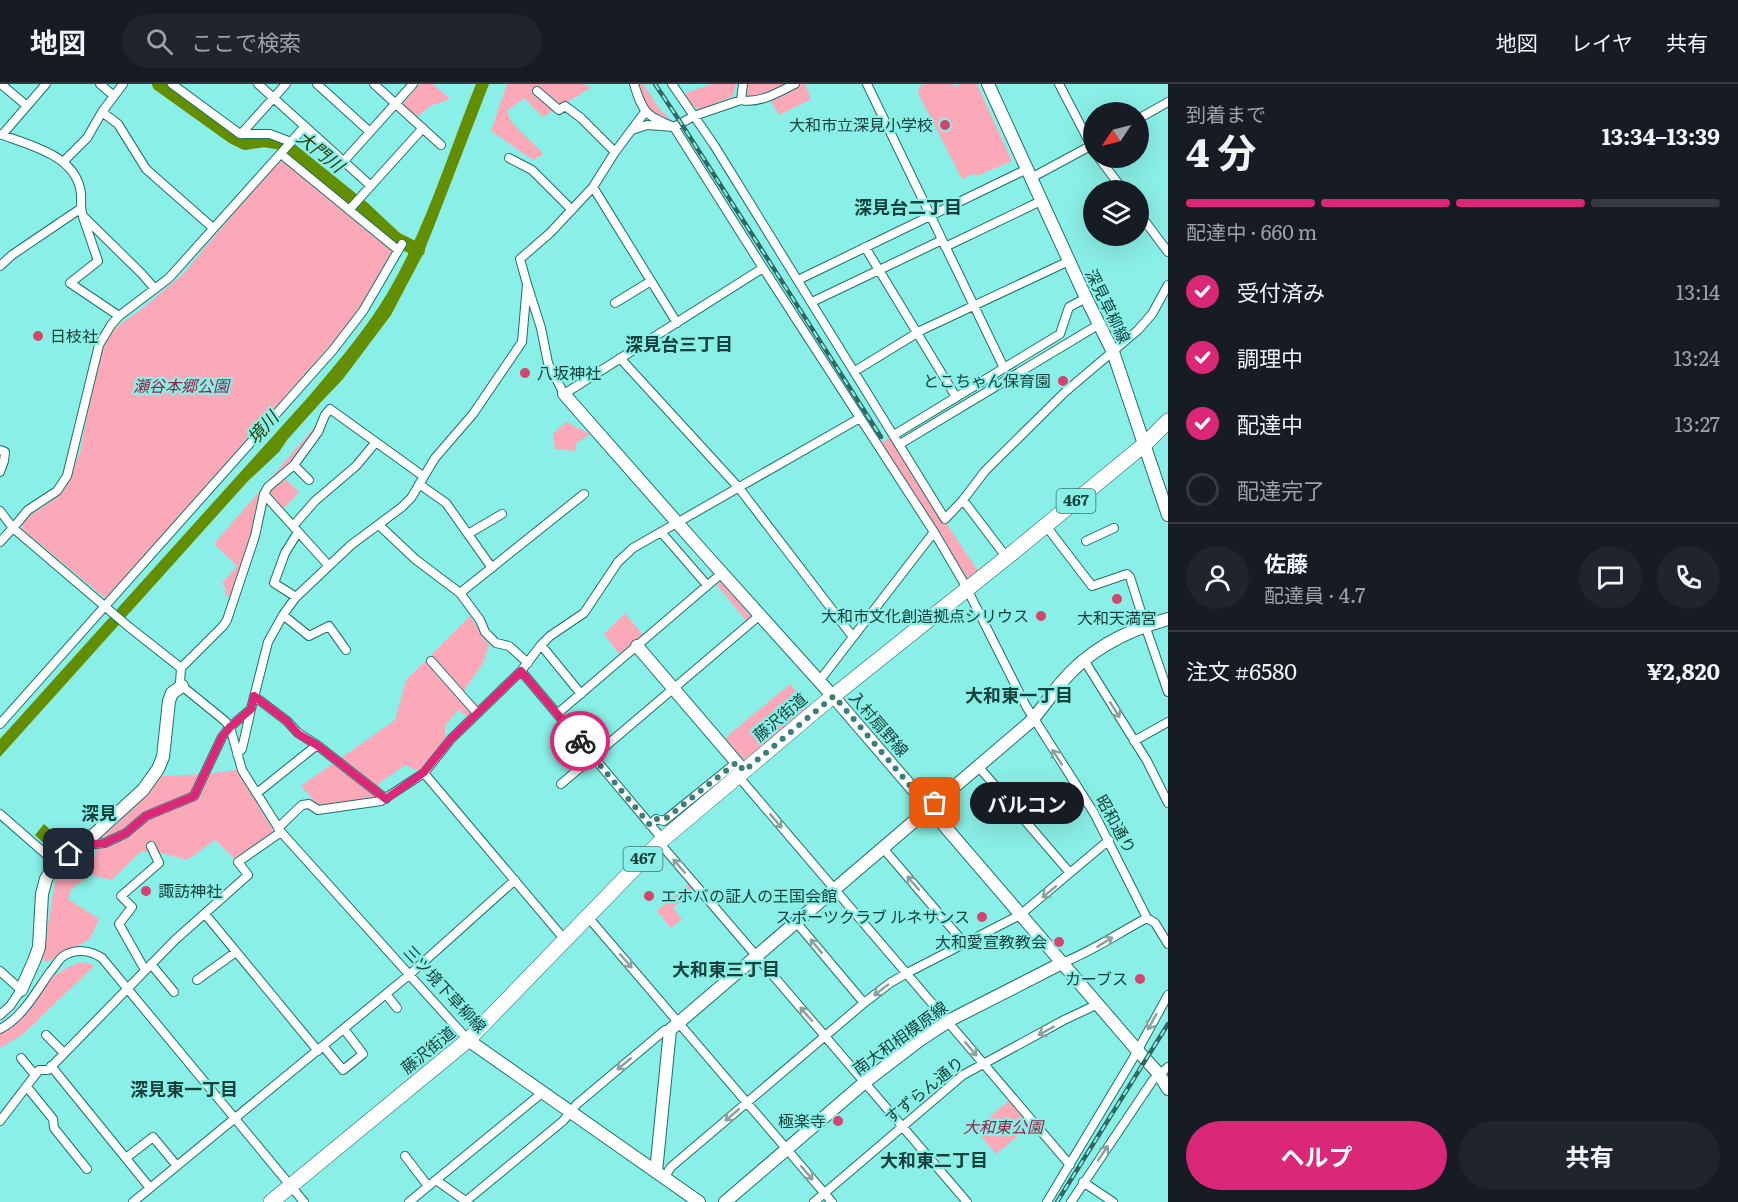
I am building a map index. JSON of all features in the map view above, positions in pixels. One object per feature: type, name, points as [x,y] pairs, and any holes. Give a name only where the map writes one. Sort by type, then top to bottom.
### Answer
[{"type":"highway","name":"藤沢街道","points":[[271,1202],[468,1040],[661,841],[740,770],[1007,558],[1145,444],[1168,421]]},
{"type":"street","points":[[1,84],[27,106]]},
{"type":"street","points":[[46,84],[1,134],[52,155],[63,162],[77,179],[81,189],[82,212],[98,261],[70,283],[119,316]]},
{"type":"street","points":[[100,84],[114,96]]},
{"type":"street","points":[[63,162],[87,138],[102,112],[123,84]]},
{"type":"street","points":[[0,724],[333,350],[363,311],[400,247],[270,134],[241,134],[172,84]]},
{"type":"street","points":[[258,84],[371,186]]},
{"type":"street","points":[[241,134],[286,84]]},
{"type":"street","points":[[317,84],[370,132]]},
{"type":"street","points":[[374,84],[441,145]]},
{"type":"street","points":[[344,161],[413,84]]},
{"type":"street","points":[[634,84],[645,112],[657,121],[674,127]]},
{"type":"street","points":[[672,84],[714,146],[812,302],[945,519],[985,471],[1065,392],[1138,330],[1152,314],[1168,285]]},
{"type":"street","points":[[741,100],[743,84]]},
{"type":"street","points":[[630,131],[647,125],[674,127],[741,100],[762,99],[795,84]]},
{"type":"street","points":[[867,84],[1004,368]]},
{"type":"street","name":"深見草柳線","points":[[988,84],[1113,352],[1168,515]]},
{"type":"street","points":[[1059,84],[1083,130]]},
{"type":"street","points":[[537,91],[559,110],[565,106],[573,112],[615,152]]},
{"type":"street","points":[[1149,113],[1168,102]]},
{"type":"street","points":[[102,112],[118,124],[146,169],[213,228]]},
{"type":"street","points":[[645,112],[615,152],[593,187],[550,233],[520,259],[541,328],[548,363],[564,394],[763,268]]},
{"type":"street","points":[[0,542],[28,510],[57,491],[67,476],[99,345],[111,325],[179,268],[305,126]]},
{"type":"street","name":"昭和通り","points":[[674,127],[934,531],[967,589],[1033,718],[1094,813],[1148,918],[1155,923],[1168,944]]},
{"type":"street","points":[[354,205],[423,128]]},
{"type":"street","points":[[798,280],[930,216],[1083,151]]},
{"type":"street","points":[[508,158],[532,170],[572,210]]},
{"type":"street","points":[[593,187],[676,322]]},
{"type":"street","points":[[812,302],[879,270],[1041,201]]},
{"type":"street","points":[[0,266],[12,255],[82,212]]},
{"type":"street","points":[[82,212],[155,289]]},
{"type":"street","points":[[1149,227],[1168,252]]},
{"type":"street","points":[[865,247],[956,397]]},
{"type":"street","points":[[855,371],[918,333],[1069,261]]},
{"type":"street","points":[[615,303],[651,281]]},
{"type":"street","points":[[237,754],[242,749],[268,642],[283,615],[296,597],[351,545],[411,498],[435,458],[473,414],[522,342],[527,284]]},
{"type":"street","points":[[894,435],[1060,334],[1069,307],[1086,298]]},
{"type":"street","points":[[900,444],[1098,324]]},
{"type":"street","points":[[620,358],[739,488],[853,637]]},
{"type":"street","name":"入村扇野線","points":[[564,394],[834,696],[1137,1050],[1163,1070],[1168,1089]]},
{"type":"street","points":[[230,727],[222,717],[182,686],[180,683],[181,668],[227,620],[255,536],[264,494],[268,487],[294,465],[318,432],[330,409],[376,442],[446,503],[492,568]]},
{"type":"street","points":[[0,1121],[39,1070],[48,1070],[175,940],[248,875],[238,862],[279,830],[302,805],[309,804],[318,810],[386,799],[424,772],[451,739],[521,671],[550,636],[584,613],[618,562],[633,548],[860,418]]},
{"type":"street","points":[[296,597],[274,583],[296,529],[315,501],[356,466],[376,442]]},
{"type":"street","points":[[0,450],[5,453],[0,472]]},
{"type":"street","points":[[294,465],[309,480]]},
{"type":"street","points":[[264,494],[329,566]]},
{"type":"street","points":[[460,594],[584,494]]},
{"type":"street","points":[[963,500],[1007,558]]},
{"type":"street","points":[[0,511],[14,528],[129,627],[181,668]]},
{"type":"street","points":[[468,534],[502,514]]},
{"type":"street","points":[[379,525],[415,559],[460,594],[480,620],[485,632],[496,643],[509,646],[528,663]]},
{"type":"street","points":[[1046,526],[1092,586],[1127,574],[1130,578],[1168,692]]},
{"type":"street","points":[[1086,541],[1114,528]]},
{"type":"street","points":[[820,680],[934,531]]},
{"type":"street","points":[[661,532],[707,585]]},
{"type":"street","points":[[557,714],[722,573]]},
{"type":"street","points":[[283,615],[309,636],[329,626],[346,650]]},
{"type":"street","points":[[561,784],[760,615]]},
{"type":"street","points":[[436,1180],[466,1202],[563,1121],[577,1104],[665,1030],[674,1027],[1033,718],[1062,681],[1084,660],[1113,640],[1145,625],[1168,619]]},
{"type":"street","points":[[542,645],[581,694]]},
{"type":"street","points":[[637,646],[674,688],[835,889],[1070,1165]]},
{"type":"street","points":[[1084,660],[1134,741],[1168,803]]},
{"type":"street","points":[[431,661],[477,713]]},
{"type":"street","points":[[521,671],[650,825],[663,847],[967,1202]]},
{"type":"street","points":[[0,1015],[10,1006],[21,990],[39,947],[43,886],[51,870],[88,840],[143,789],[158,769],[166,740],[168,701],[172,693],[182,686]]},
{"type":"street","points":[[254,696],[287,721],[298,734],[317,745],[386,799]]},
{"type":"street","points":[[88,840],[94,844],[105,843],[126,833],[146,816],[194,796],[222,737],[251,709]]},
{"type":"street","points":[[1134,741],[1168,722]]},
{"type":"street","name":"三ツ境下草柳線","points":[[230,727],[242,770],[279,830],[468,1040],[699,1202]]},
{"type":"street","points":[[257,793],[317,745]]},
{"type":"street","points":[[978,766],[1070,873]]},
{"type":"street","points":[[650,825],[656,819],[664,820],[740,770]]},
{"type":"street","points":[[424,772],[565,940]]},
{"type":"street","points":[[0,814],[57,863]]},
{"type":"street","points":[[660,1175],[890,983],[1020,915],[1109,840]]},
{"type":"street","points":[[151,846],[159,863],[121,896],[132,906],[119,924],[148,967],[174,992]]},
{"type":"street","points":[[882,848],[965,944]]},
{"type":"street","points":[[133,1202],[409,975],[514,880]]},
{"type":"street","points":[[205,914],[320,1048],[343,1070],[363,1053],[344,1029]]},
{"type":"street","points":[[588,917],[674,1027],[747,1103],[832,1202]]},
{"type":"street","name":"南大和相模原線","points":[[725,1202],[865,1082],[948,1021],[1084,954],[1124,929],[1148,918]]},
{"type":"street","points":[[796,922],[864,1003]]},
{"type":"street","points":[[0,1029],[17,1017],[62,957],[76,951],[95,953],[128,988],[304,1202]]},
{"type":"street","points":[[197,980],[236,952]]},
{"type":"street","points":[[0,972],[21,990]]},
{"type":"street","points":[[386,994],[397,1008]]},
{"type":"street","points":[[1047,1202],[1168,995]]},
{"type":"street","name":"すずらん通り","points":[[814,1202],[963,1075],[1064,1020],[1098,1005]]},
{"type":"street","points":[[660,1175],[674,1027]]},
{"type":"street","points":[[46,1035],[64,1053]]},
{"type":"street","points":[[21,1058],[35,1075]]},
{"type":"street","points":[[51,1066],[150,1188]]},
{"type":"street","points":[[1071,1202],[1163,1070]]},
{"type":"street","points":[[27,1087],[53,1119],[54,1128],[87,1169]]},
{"type":"street","points":[[409,1202],[542,1093]]},
{"type":"street","points":[[126,1158],[153,1137],[177,1166]]},
{"type":"street","points":[[405,1156],[428,1186]]},
{"type":"street","points":[[1083,1182],[1113,1202]]},
{"type":"green space","points":[[420,84],[433,84],[450,99],[430,106],[416,118],[401,105]]},
{"type":"green space","points":[[507,84],[583,84],[592,87],[543,117],[524,98],[507,111],[511,122],[544,154],[533,160],[491,131]]},
{"type":"green space","points":[[638,84],[643,84],[660,110],[672,120],[649,112]]},
{"type":"green space","points":[[711,84],[736,84],[733,96],[700,110],[688,102],[684,94]]},
{"type":"green space","points":[[745,84],[805,84],[811,99],[779,115],[767,95],[744,97]]},
{"type":"green space","points":[[953,84],[954,87],[960,84],[977,84],[1012,161],[979,175],[973,174],[962,179],[918,93],[920,86]]},
{"type":"green space","name":"瀬谷本郷公園","points":[[281,157],[394,251],[364,304],[333,342],[106,599],[22,529],[23,522],[52,501],[65,488],[80,452],[94,381],[104,345],[111,331],[182,275]]},
{"type":"green space","points":[[566,422],[590,434],[575,444],[576,451],[555,449],[553,434]]},
{"type":"green space","points":[[318,423],[317,429],[292,464],[266,483]]},
{"type":"green space","points":[[892,436],[945,524],[978,571],[967,579],[881,443]]},
{"type":"green space","points":[[283,477],[299,492],[281,511],[267,497],[271,488]]},
{"type":"green space","points":[[265,484],[231,599],[224,592],[226,588],[222,583],[237,566],[214,544]]},
{"type":"green space","points":[[721,581],[752,618],[747,622],[717,585]]},
{"type":"green space","points":[[625,613],[643,635],[620,655],[604,634]]},
{"type":"green space","points":[[470,616],[489,645],[483,663],[463,692],[478,705],[468,717],[458,710],[445,726],[445,742],[419,771],[405,765],[379,783],[377,798],[319,806],[301,786],[395,720],[406,680]]},
{"type":"green space","points":[[790,684],[809,707],[745,761],[725,738]]},
{"type":"green space","points":[[237,770],[274,832],[236,860],[215,840],[187,860],[162,853],[142,851],[112,880],[91,875],[71,889],[68,899],[99,919],[90,939],[45,963],[43,957],[56,875],[62,880],[96,855],[93,839],[129,809],[161,776]]},
{"type":"green space","points":[[690,883],[695,890],[673,908],[682,919],[671,928],[657,911]]},
{"type":"green space","points":[[82,962],[95,965],[23,1034],[0,1048],[0,1033],[19,1022],[51,978],[68,967]]},
{"type":"green space","name":"大和東公園","points":[[1011,1099],[1032,1124],[996,1154],[975,1129]]},
{"type":"shaded area","points":[[476,84],[489,84],[422,256],[391,315],[343,379],[287,440],[279,452],[248,481],[0,757],[0,739],[310,395],[368,323],[397,276],[420,229]]},
{"type":"shaded area","points":[[44,824],[64,842],[54,853],[35,835]]},
{"type":"waterway","name":"大門川","points":[[159,84],[233,137],[245,143],[264,140],[282,143],[364,209],[396,239],[418,250]]},
{"type":"railway","points":[[655,84],[881,437]]},
{"type":"railway","points":[[1057,1202],[1168,1024]]},
{"type":"way so far","points":[[580,741],[650,825],[656,819],[664,820],[737,762],[744,771],[834,696],[929,808],[935,803]]},
{"type":"place","name":"大和市立深見小学校","points":[[945,125]]},
{"type":"place","name":"日枝社","points":[[38,336]]},
{"type":"place","name":"八坂神社","points":[[525,373]]},
{"type":"place","name":"とこちゃん保育園","points":[[1063,381]]},
{"type":"place","name":"大和天満宮","points":[[1117,599]]},
{"type":"place","name":"大和市文化創造拠点シリウス","points":[[1041,616]]},
{"type":"place","name":"バルコン","points":[[935,803]]},
{"type":"place","name":"諏訪神社","points":[[146,891]]},
{"type":"place","name":"エホバの証人の王国会館","points":[[649,896]]},
{"type":"place","name":"スポーツクラブ ルネサンス","points":[[982,917]]},
{"type":"place","name":"大和愛宣教教会","points":[[1059,942]]},
{"type":"place","name":"カーブス","points":[[1140,979]]},
{"type":"place","name":"極楽寺","points":[[838,1121]]},
{"type":"district","name":"深見台二丁目","points":[[908,208]]},
{"type":"district","name":"深見台三丁目","points":[[679,345]]},
{"type":"district","name":"大和東一丁目","points":[[1019,696]]},
{"type":"district","name":"深見","points":[[99,814]]},
{"type":"district","name":"大和東三丁目","points":[[726,970]]},
{"type":"district","name":"深見東一丁目","points":[[184,1090]]},
{"type":"district","name":"大和東二丁目","points":[[934,1161]]},
{"type":"route","points":[[69,854],[88,840],[94,844],[105,843],[126,833],[146,816],[194,796],[222,737],[251,709],[254,696],[287,721],[298,734],[317,745],[386,799],[424,772],[451,739],[521,671],[580,741]]},
{"type":"water label","name":"境川","points":[[263,428]]}]
